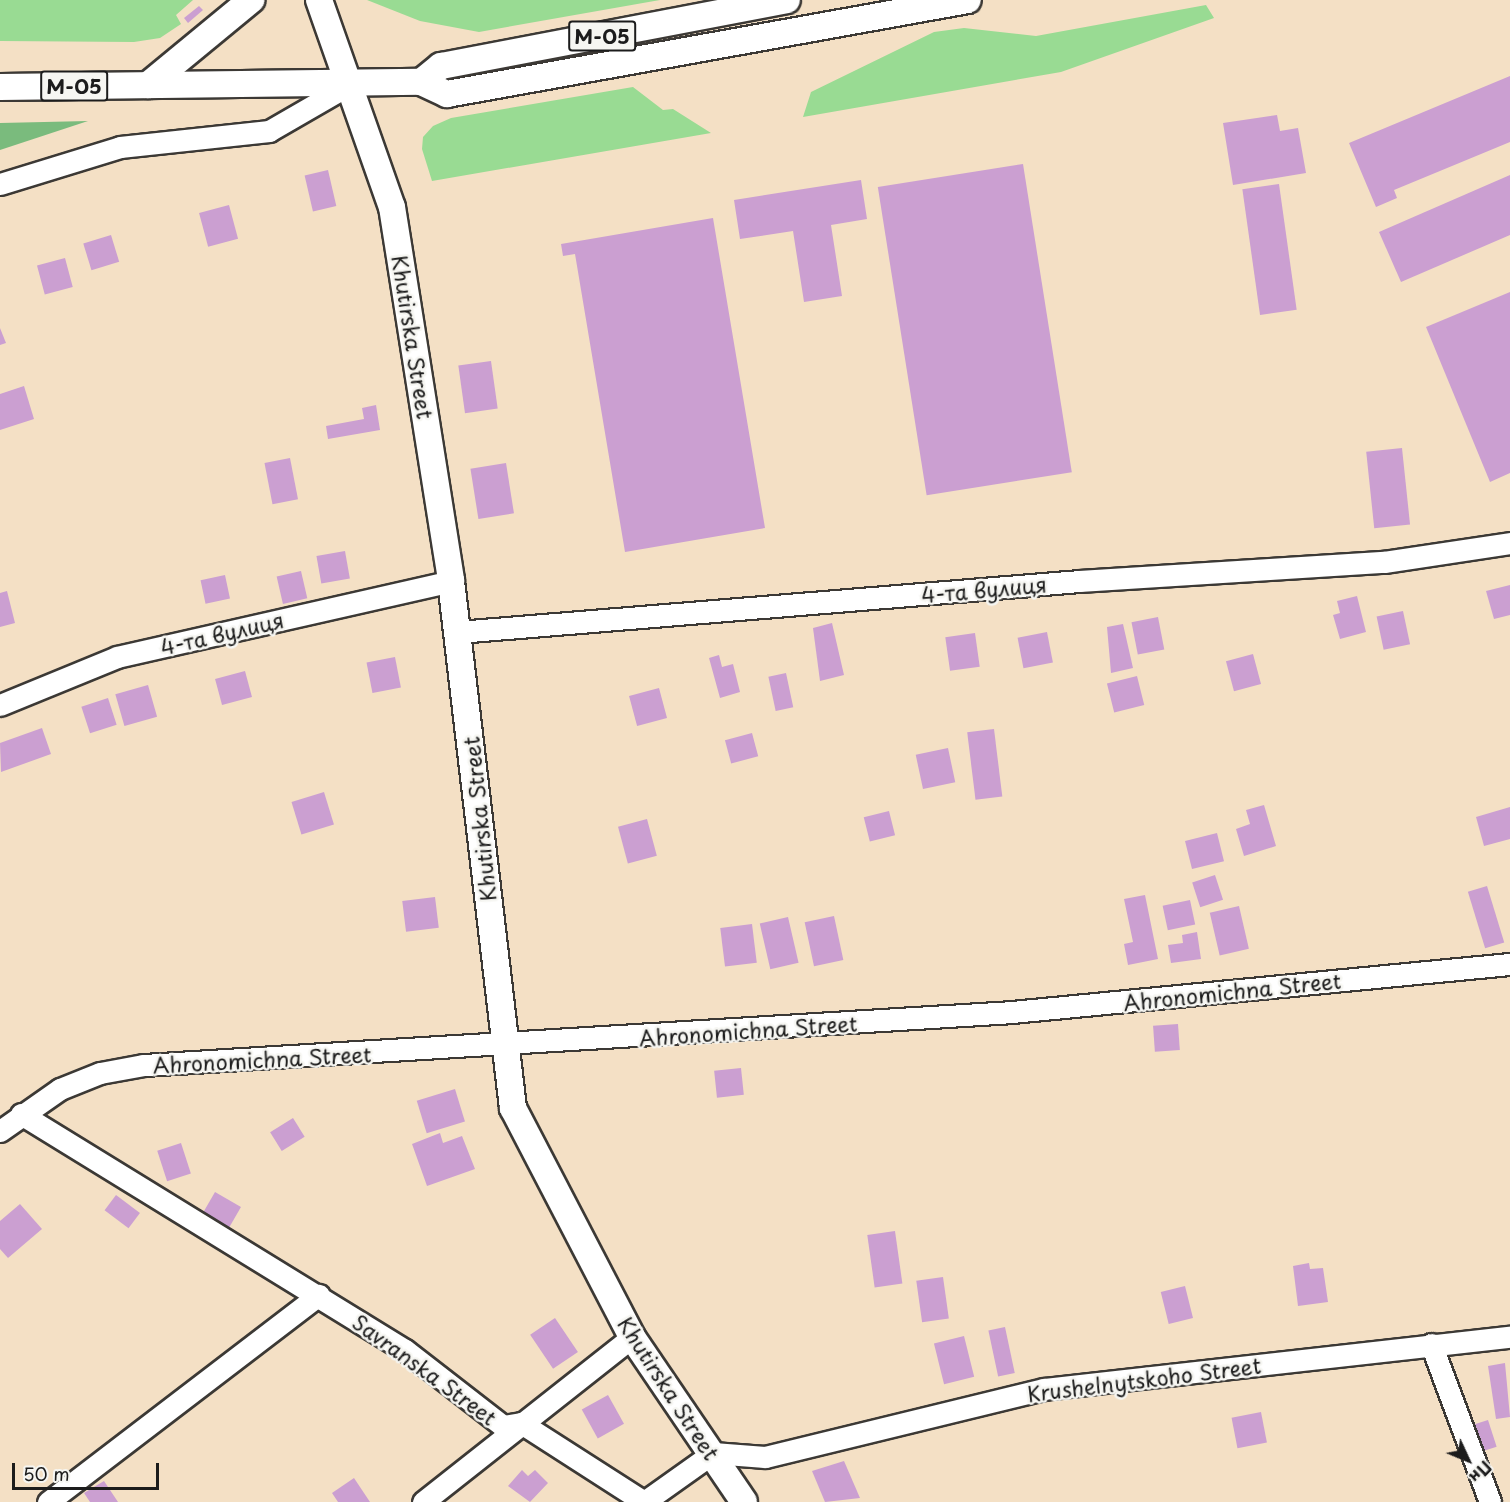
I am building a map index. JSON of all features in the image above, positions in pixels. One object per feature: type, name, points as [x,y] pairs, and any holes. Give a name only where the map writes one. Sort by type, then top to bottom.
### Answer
[{"type":"main road","points":[[148,85],[251,0]]},
{"type":"main road","name":"Khutirska Street","points":[[319,0],[352,83],[392,207],[458,633],[504,1046],[513,1108],[632,1337],[713,1453],[744,1502]]},
{"type":"main road","name":"М-05","points":[[421,82],[441,66],[787,0]]},
{"type":"main road","name":"М-05","points":[[0,87],[421,82],[447,94],[968,0]]},
{"type":"street","points":[[0,184],[120,147],[269,131],[352,83]]},
{"type":"street","name":"4-та вулиця","points":[[458,633],[1079,581],[1384,562],[1510,543]]},
{"type":"street","name":"4-та вулиця","points":[[0,705],[117,657],[451,581]]},
{"type":"street","name":"Ahronomichna Street","points":[[0,1131],[21,1114],[100,1073],[144,1065],[504,1046],[1012,1012],[1510,964]]},
{"type":"street","name":"Savranska Street","points":[[21,1114],[405,1350],[503,1426],[521,1423],[644,1502],[713,1453]]},
{"type":"street","points":[[48,1502],[319,1296]]},
{"type":"street","points":[[423,1502],[632,1337]]},
{"type":"street","name":"Krushelnytskoho Street","points":[[713,1453],[765,1457],[1044,1389],[1431,1344],[1510,1337]]},
{"type":"street","points":[[1431,1344],[1490,1502]]},
{"type":"green space","points":[[0,0],[193,0],[176,15],[181,24],[160,38],[134,42],[0,41]]},
{"type":"green space","points":[[367,0],[660,0],[479,32],[420,21]]},
{"type":"green space","points":[[1206,5],[1214,18],[1061,72],[803,117],[811,92],[934,32],[964,28],[1036,36]]},
{"type":"green space","points":[[633,87],[663,110],[673,109],[711,133],[432,181],[422,149],[423,137],[433,126],[451,118]]},
{"type":"green space","points":[[88,121],[0,150],[0,123]]},
{"type":"building","points":[[199,6],[203,10],[188,23],[184,18]]},
{"type":"building","points":[[1510,76],[1510,142],[1394,190],[1397,198],[1376,207],[1349,143]]},
{"type":"building","points":[[1277,115],[1280,131],[1298,128],[1306,173],[1233,185],[1223,123]]},
{"type":"building","points":[[1023,164],[1072,472],[927,495],[878,187]]},
{"type":"building","points":[[328,170],[336,206],[313,211],[305,175]]},
{"type":"building","points":[[1510,175],[1510,235],[1401,282],[1379,232]]},
{"type":"building","points":[[861,180],[867,219],[831,225],[842,296],[804,302],[793,231],[740,239],[734,200]]},
{"type":"building","points":[[1279,184],[1297,310],[1260,315],[1242,189]]},
{"type":"building","points":[[229,205],[238,239],[208,247],[199,213]]},
{"type":"building","points":[[713,218],[765,528],[625,552],[575,254],[563,256],[561,244]]},
{"type":"building","points":[[111,235],[119,262],[91,270],[83,243]]},
{"type":"building","points":[[65,258],[73,287],[45,294],[37,266]]},
{"type":"building","points":[[1510,292],[1510,473],[1490,482],[1426,327]]},
{"type":"building","points":[[0,328],[6,343],[0,345]]},
{"type":"building","points":[[491,361],[498,409],[465,413],[458,366]]},
{"type":"building","points":[[24,386],[34,419],[0,430],[0,394]]},
{"type":"building","points":[[376,405],[380,430],[328,439],[326,426],[364,419],[362,408]]},
{"type":"building","points":[[1402,448],[1410,525],[1374,528],[1366,452]]},
{"type":"building","points":[[290,458],[298,499],[272,504],[264,463]]},
{"type":"building","points":[[506,463],[514,513],[478,519],[470,469]]},
{"type":"building","points":[[345,551],[350,579],[321,584],[316,556]]},
{"type":"building","points":[[301,571],[307,598],[283,604],[277,577]]},
{"type":"building","points":[[225,575],[230,598],[206,604],[201,580]]},
{"type":"building","points":[[1510,585],[1510,615],[1494,619],[1486,591]]},
{"type":"building","points":[[7,591],[15,623],[0,627],[0,593]]},
{"type":"building","points":[[1357,596],[1366,632],[1340,639],[1333,615],[1340,613],[1337,601]]},
{"type":"building","points":[[1403,611],[1410,644],[1384,650],[1377,617]]},
{"type":"building","points":[[1158,617],[1164,649],[1138,655],[1131,622]]},
{"type":"building","points":[[832,623],[844,675],[820,681],[813,628]]},
{"type":"building","points":[[1123,624],[1133,668],[1111,673],[1107,627]]},
{"type":"building","points":[[1047,632],[1053,662],[1023,668],[1018,638]]},
{"type":"building","points":[[975,633],[980,667],[950,671],[945,637]]},
{"type":"building","points":[[1253,654],[1261,684],[1234,691],[1226,661]]},
{"type":"building","points":[[719,655],[722,667],[733,664],[740,692],[720,698],[709,658]]},
{"type":"building","points":[[395,657],[401,687],[372,693],[367,663]]},
{"type":"building","points":[[245,671],[252,697],[222,705],[215,679]]},
{"type":"building","points":[[786,673],[793,707],[776,711],[768,677]]},
{"type":"building","points":[[1137,676],[1144,705],[1114,713],[1107,683]]},
{"type":"building","points":[[148,685],[157,717],[124,726],[115,694]]},
{"type":"building","points":[[659,688],[667,718],[637,726],[629,696]]},
{"type":"building","points":[[108,698],[117,725],[90,733],[81,707]]},
{"type":"building","points":[[42,728],[51,754],[1,772],[0,743]]},
{"type":"building","points":[[994,729],[1002,796],[975,800],[967,732]]},
{"type":"building","points":[[752,733],[758,756],[731,763],[725,740]]},
{"type":"building","points":[[948,748],[955,782],[923,789],[916,755]]},
{"type":"building","points":[[324,792],[334,825],[301,834],[291,802]]},
{"type":"building","points":[[1264,805],[1276,846],[1244,856],[1236,829],[1250,824],[1246,810]]},
{"type":"building","points":[[1510,807],[1510,839],[1484,846],[1476,817]]},
{"type":"building","points":[[889,811],[895,835],[870,842],[864,817]]},
{"type":"building","points":[[647,819],[657,856],[628,863],[618,827]]},
{"type":"building","points":[[1217,833],[1224,861],[1192,869],[1185,841]]},
{"type":"building","points":[[1215,875],[1223,900],[1200,907],[1192,882]]},
{"type":"building","points":[[1487,886],[1504,942],[1485,948],[1468,892]]},
{"type":"building","points":[[1145,895],[1158,959],[1128,965],[1124,944],[1133,942],[1124,899]]},
{"type":"building","points":[[435,897],[439,928],[406,932],[402,901]]},
{"type":"building","points":[[1190,900],[1195,924],[1168,930],[1163,906]]},
{"type":"building","points":[[1239,906],[1249,949],[1220,956],[1210,913]]},
{"type":"building","points":[[834,916],[843,960],[814,966],[805,922]]},
{"type":"building","points":[[788,917],[799,963],[770,969],[760,924]]},
{"type":"building","points":[[752,924],[757,963],[725,967],[720,928]]},
{"type":"building","points":[[1197,932],[1201,959],[1171,963],[1168,945],[1183,943],[1182,935]]},
{"type":"building","points":[[1178,1024],[1180,1050],[1155,1052],[1153,1026]]},
{"type":"building","points":[[741,1068],[744,1095],[717,1098],[714,1071]]},
{"type":"building","points":[[455,1089],[465,1122],[427,1133],[417,1101]]},
{"type":"building","points":[[293,1118],[305,1137],[282,1151],[270,1132]]},
{"type":"building","points":[[440,1133],[443,1143],[462,1136],[475,1169],[427,1186],[412,1144]]},
{"type":"building","points":[[181,1143],[191,1173],[167,1181],[157,1151]]},
{"type":"building","points":[[215,1192],[241,1207],[227,1231],[201,1216]]},
{"type":"building","points":[[116,1195],[140,1213],[129,1228],[105,1210]]},
{"type":"building","points":[[20,1204],[42,1229],[8,1258],[0,1249],[0,1221]]},
{"type":"building","points":[[895,1231],[902,1283],[875,1287],[867,1235]]},
{"type":"building","points":[[1309,1263],[1310,1269],[1323,1268],[1328,1302],[1298,1306],[1293,1266]]},
{"type":"building","points":[[943,1277],[949,1319],[922,1322],[916,1281]]},
{"type":"building","points":[[1185,1286],[1193,1318],[1169,1324],[1161,1292]]},
{"type":"building","points":[[555,1318],[578,1352],[553,1369],[530,1335]]},
{"type":"building","points":[[1005,1327],[1015,1373],[998,1377],[988,1331]]},
{"type":"building","points":[[964,1336],[974,1377],[944,1384],[934,1343]]},
{"type":"building","points":[[1505,1363],[1510,1417],[1496,1419],[1488,1366]]},
{"type":"building","points":[[608,1395],[624,1424],[598,1438],[582,1410]]},
{"type":"building","points":[[1261,1412],[1267,1442],[1237,1448],[1232,1418]]},
{"type":"building","points":[[1488,1420],[1497,1447],[1479,1453],[1470,1426]]},
{"type":"building","points":[[844,1461],[860,1498],[825,1502],[812,1471]]},
{"type":"building","points":[[522,1470],[528,1476],[535,1470],[548,1483],[530,1502],[508,1486]]},
{"type":"building","points":[[354,1478],[370,1502],[338,1502],[332,1493]]},
{"type":"building","points":[[104,1481],[118,1502],[90,1502],[84,1493]]}]
